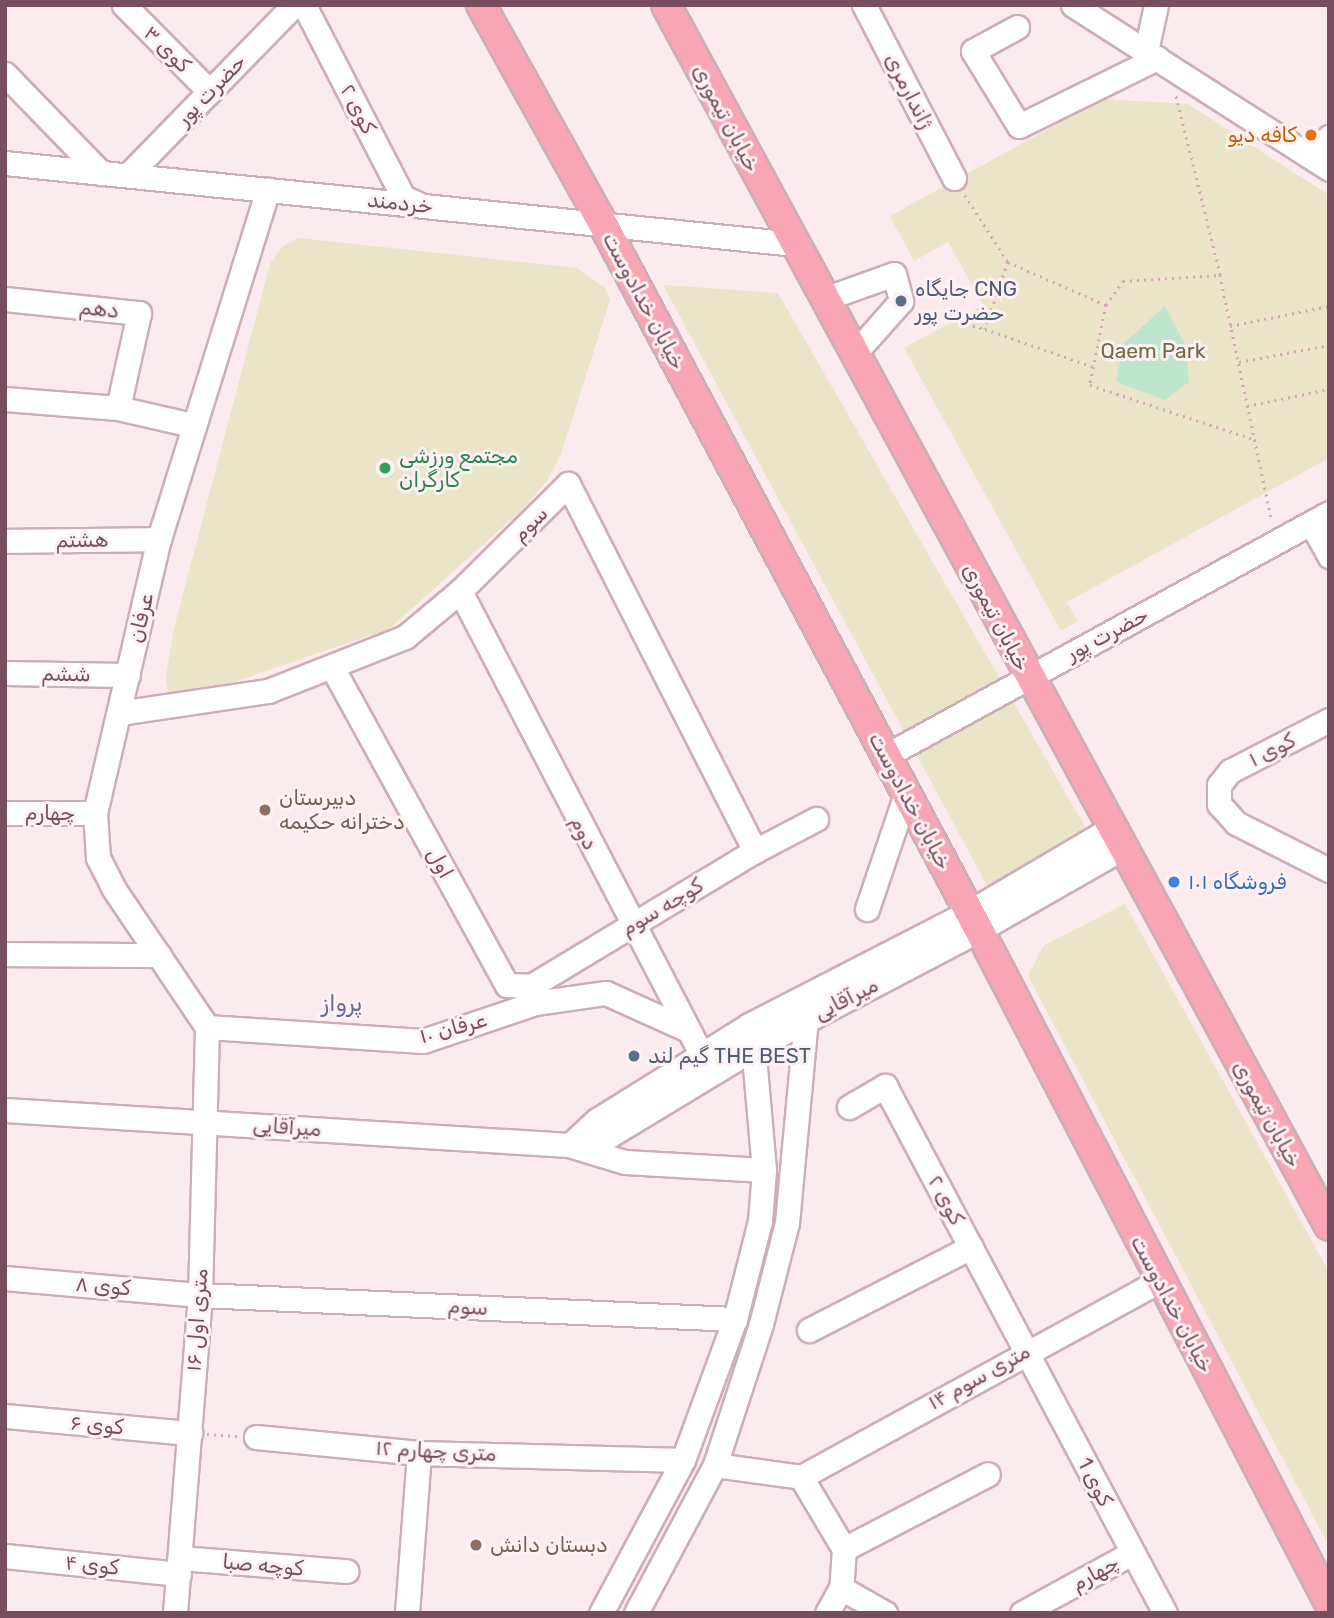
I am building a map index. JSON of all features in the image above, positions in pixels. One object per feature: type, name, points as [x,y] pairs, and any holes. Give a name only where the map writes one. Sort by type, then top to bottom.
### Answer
[{"type":"main road","name":"خیابان خدادوست","points":[[481,5],[603,224],[974,921],[1159,1281],[1329,1603]]},
{"type":"main road","name":"خیابان تیموری","points":[[666,5],[1116,839],[1328,1223]]},
{"type":"street","name":"کوی ۳","points":[[124,5],[210,92]]},
{"type":"street","name":"حضرت پور","points":[[128,175],[294,5]]},
{"type":"street","name":"کوی ۲","points":[[304,5],[403,197],[420,205]]},
{"type":"street","name":"ژاندارمری","points":[[864,5],[954,178]]},
{"type":"street","points":[[1073,5],[1322,164],[1329,137]]},
{"type":"street","points":[[1156,5],[1157,58]]},
{"type":"street","points":[[1017,27],[973,51],[1019,126],[1157,58]]},
{"type":"street","points":[[5,74],[101,173]]},
{"type":"street","name":"خردمند","points":[[5,163],[794,244]]},
{"type":"street","name":"عرفان","points":[[207,1027],[98,858],[95,813],[159,539],[192,425],[268,190]]},
{"type":"street","points":[[824,299],[894,274],[901,301],[854,355]]},
{"type":"street","name":"دهم","points":[[5,299],[139,313],[118,408]]},
{"type":"street","points":[[5,399],[118,408],[192,425]]},
{"type":"street","name":"سوم","points":[[118,713],[268,691],[405,637],[460,591],[568,484],[755,850]]},
{"type":"street","name":"حضرت پور","points":[[885,756],[1320,518]]},
{"type":"street","points":[[1320,518],[1329,556]]},
{"type":"street","name":"هشتم","points":[[5,541],[159,539]]},
{"type":"street","name":"دوم","points":[[460,591],[631,925],[707,1065]]},
{"type":"street","name":"اول","points":[[332,667],[507,985]]},
{"type":"street","name":"ششم","points":[[5,673],[128,675]]},
{"type":"street","name":"کوی ۱","points":[[1329,720],[1230,771],[1219,785],[1219,804],[1236,823],[1329,870]]},
{"type":"street","points":[[867,909],[906,794]]},
{"type":"street","name":"چهارم","points":[[5,813],[95,813]]},
{"type":"street","name":"کوچه سوم","points":[[507,985],[531,986],[755,850],[816,819]]},
{"type":"street","name":"میرآقایی","points":[[5,1110],[569,1145],[609,1136],[707,1065],[753,1036],[974,921],[1116,839]]},
{"type":"street","points":[[5,954],[159,955]]},
{"type":"street","name":"عرفان ۱۰","points":[[207,1027],[423,1041],[536,1003],[606,993],[688,1030]]},
{"type":"street","points":[[636,1613],[715,1465],[761,1324],[787,1223],[802,1010]]},
{"type":"street","name":"۱۶ متری اول","points":[[176,1613],[200,1295],[207,1027]]},
{"type":"street","points":[[601,1613],[683,1460],[735,1319],[760,1221],[764,1170],[753,1036]]},
{"type":"street","name":"کوی ۲","points":[[849,1107],[885,1086],[1027,1350]]},
{"type":"street","points":[[569,1145],[625,1162],[764,1170]]},
{"type":"street","points":[[809,1330],[971,1247]]},
{"type":"street","name":"کوی ۸","points":[[5,1278],[200,1295]]},
{"type":"street","name":"۱۴ متری سوم","points":[[801,1477],[1027,1350],[1159,1281]]},
{"type":"street","name":"سوم","points":[[200,1295],[735,1319]]},
{"type":"street","name":"کوی 1","points":[[1027,1350],[1165,1613]]},
{"type":"street","name":"کوی ۶","points":[[5,1416],[190,1433]]},
{"type":"street","name":"۱۲ متری چهارم","points":[[256,1437],[419,1453],[683,1460]]},
{"type":"street","points":[[407,1613],[419,1453]]},
{"type":"street","points":[[715,1465],[801,1477],[844,1549],[841,1588],[827,1613]]},
{"type":"street","points":[[844,1549],[988,1474]]},
{"type":"street","name":"چهارم","points":[[1022,1613],[1132,1553]]},
{"type":"street","name":"کوی ۴","points":[[5,1556],[179,1566]]},
{"type":"street","name":"کوچه صبا","points":[[179,1566],[346,1572]]},
{"type":"street","points":[[841,1588],[885,1613]]},
{"type":"path","points":[[1157,58],[1220,275],[1277,542]]},
{"type":"path","points":[[954,178],[1008,262],[1106,306]]},
{"type":"path","points":[[985,329],[1008,262]]},
{"type":"path","points":[[1220,275],[1123,281],[1106,306],[1090,385],[1254,440]]},
{"type":"path","points":[[1230,327],[1329,306]]},
{"type":"path","points":[[946,318],[1094,367]]},
{"type":"path","points":[[1238,363],[1329,345]]},
{"type":"path","points":[[1247,406],[1329,389]]},
{"type":"path","points":[[190,1433],[256,1437]]},
{"type":"green space","name":"Qaem Park","points":[[1103,99],[1188,104],[1329,195],[1329,458],[1067,602],[1078,622],[1061,631],[904,348],[983,305],[948,242],[914,261],[890,216]]},
{"type":"green space","name":"مجتمع ورزشی کارگران","points":[[299,238],[577,268],[605,288],[610,300],[561,454],[547,481],[522,510],[389,629],[184,699],[168,691],[166,677],[174,628],[270,264],[283,246]]},
{"type":"green space","points":[[663,285],[778,293],[1088,832],[990,891]]},
{"type":"green space","points":[[1125,904],[1329,1272],[1329,1546],[1028,976],[1044,945]]},
{"type":"shaded area","points":[[1165,306],[1185,344],[1189,382],[1165,400],[1116,382],[1123,344]]},
{"type":"place","name":"کافه دیو","points":[[1311,135]]},
{"type":"place","name":"جایگاه CNG حضرت پور","points":[[901,301]]},
{"type":"place","name":"مجتمع ورزشی کارگران","points":[[385,468]]},
{"type":"place","name":"دبیرستان دخترانه حکیمه","points":[[265,810]]},
{"type":"place","name":"فروشگاه ۱۰۱","points":[[1174,882]]},
{"type":"place","name":"گیم لند THE BEST","points":[[634,1056]]},
{"type":"place","name":"دبستان دانش","points":[[476,1545]]},
{"type":"district","name":"پرواز","points":[[342,1003]]}]
